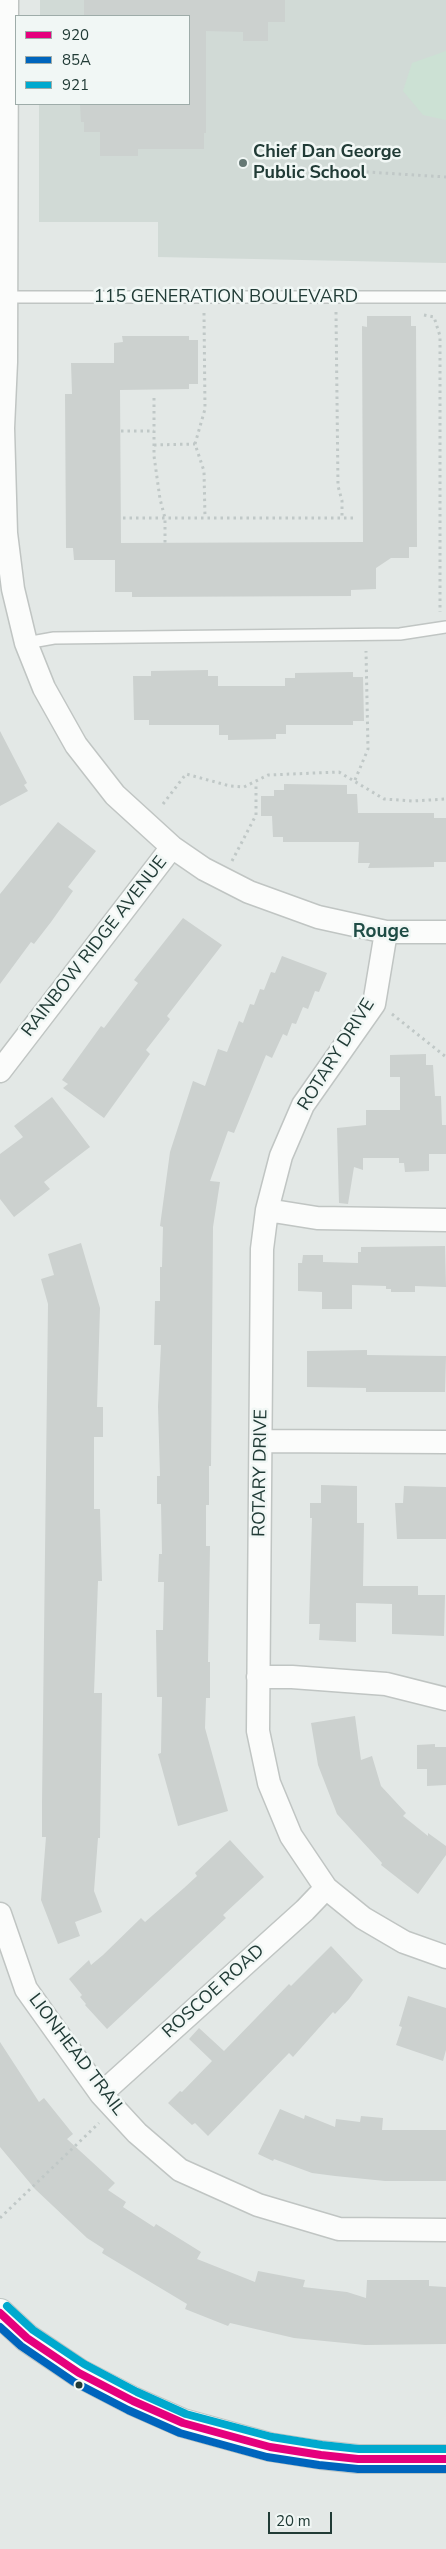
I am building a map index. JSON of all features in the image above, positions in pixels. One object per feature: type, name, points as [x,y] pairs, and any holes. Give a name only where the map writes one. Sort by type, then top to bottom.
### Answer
[{"type":"main road","points":[[0,2314],[27,2338],[79,2373],[133,2401],[183,2423],[270,2447],[321,2455],[358,2458],[446,2459]]},
{"type":"street","points":[[7,0],[6,297],[3,428],[6,533],[14,589],[26,643],[44,688],[76,745],[115,795],[172,847],[223,879],[249,892],[318,917],[386,932],[446,932]]},
{"type":"street","name":"RAINBOW RIDGE AVENUE","points":[[0,1071],[172,847]]},
{"type":"street","name":"ROTARY DRIVE","points":[[386,932],[374,1004],[304,1106],[281,1156],[267,1210],[262,1249],[262,1441],[258,1731],[269,1783],[291,1836],[326,1888],[363,1918],[404,1942],[446,1957]]},
{"type":"street","points":[[267,1210],[316,1218],[446,1220]]},
{"type":"street","points":[[262,1441],[446,1442]]},
{"type":"street","points":[[258,1677],[292,1677],[386,1684],[446,1699]]},
{"type":"street","name":"ROSCOE ROAD","points":[[107,2102],[326,1888]]},
{"type":"street","name":"LIONHEAD TRAIL","points":[[0,1914],[26,1989],[107,2102],[137,2133],[180,2170],[258,2206],[339,2229],[446,2230]]},
{"type":"lane","name":"115 GENERATION BOULEVARD","points":[[6,297],[446,297]]},
{"type":"lane","points":[[26,643],[54,638],[400,634],[446,627]]},
{"type":"path","points":[[308,176],[352,171],[446,177]]},
{"type":"path","points":[[204,297],[205,408],[195,444],[204,472],[205,518]]},
{"type":"path","points":[[328,311],[343,311]]},
{"type":"path","points":[[336,311],[338,486],[342,502],[342,518]]},
{"type":"path","points":[[416,312],[434,317],[440,336],[440,615],[434,617]]},
{"type":"path","points":[[194,314],[211,313]]},
{"type":"path","points":[[154,398],[154,444],[160,499],[165,518],[165,546]]},
{"type":"path","points":[[121,431],[154,431]]},
{"type":"path","points":[[154,444],[195,444]]},
{"type":"path","points":[[122,518],[355,518]]},
{"type":"path","points":[[354,780],[368,749],[365,634]]},
{"type":"path","points":[[163,804],[186,774],[230,786],[244,787],[256,783],[268,775],[339,772],[384,799],[412,801],[446,799]]},
{"type":"path","points":[[223,879],[256,815],[256,783]]},
{"type":"path","points":[[374,1004],[397,1016],[446,1057]]},
{"type":"path","points":[[0,2218],[107,2102]]},
{"type":"shaded area","name":"Chief Dan George Public School","points":[[40,0],[446,0],[446,263],[158,257],[158,222],[39,222],[39,105],[190,105],[190,15],[40,15]]},
{"type":"green space","points":[[446,51],[446,120],[423,115],[403,91],[412,63]]},
{"type":"building","points":[[84,0],[285,0],[285,22],[268,22],[268,41],[243,41],[243,32],[206,31],[206,133],[204,133],[204,149],[138,149],[138,156],[100,156],[100,132],[84,132],[84,122],[81,122],[80,105],[190,105],[190,15],[84,15]]},
{"type":"building","points":[[367,316],[411,316],[411,326],[416,326],[417,547],[409,547],[409,558],[391,558],[376,568],[376,589],[351,590],[351,596],[132,597],[132,592],[115,592],[115,560],[74,560],[73,548],[66,548],[65,394],[72,394],[71,363],[114,363],[114,343],[123,342],[122,336],[189,336],[189,340],[198,340],[198,384],[189,384],[189,389],[120,390],[121,543],[363,542],[362,326],[367,327]]},
{"type":"building","points":[[208,670],[208,676],[218,676],[218,686],[285,686],[285,678],[295,678],[295,673],[353,672],[353,677],[363,677],[364,721],[353,721],[353,725],[286,725],[286,734],[276,734],[276,739],[228,740],[228,735],[219,735],[219,725],[149,725],[149,720],[134,720],[133,676],[151,676],[151,671]]},
{"type":"building","points":[[0,731],[27,783],[24,785],[28,791],[0,806]]},
{"type":"building","points":[[284,784],[347,785],[347,794],[357,794],[358,813],[434,813],[434,818],[446,818],[446,862],[434,862],[434,867],[368,868],[370,863],[358,863],[359,842],[283,842],[283,837],[273,837],[272,816],[261,816],[261,796],[274,796],[274,790],[284,790]]},
{"type":"building","points":[[58,822],[96,851],[68,887],[73,891],[51,922],[34,944],[31,942],[0,984],[0,894]]},
{"type":"building","points":[[183,918],[222,945],[167,1016],[170,1019],[146,1050],[150,1054],[104,1118],[63,1088],[68,1084],[62,1080],[101,1026],[104,1028],[138,983],[134,980]]},
{"type":"building","points":[[282,956],[327,973],[319,992],[315,991],[308,1009],[303,1007],[296,1024],[292,1023],[287,1036],[283,1034],[272,1058],[266,1055],[234,1133],[228,1131],[210,1181],[220,1182],[213,1227],[211,1466],[209,1466],[209,1505],[206,1505],[206,1546],[210,1546],[208,1662],[210,1662],[210,1698],[206,1698],[205,1728],[228,1811],[178,1826],[158,1754],[161,1753],[162,1697],[157,1697],[156,1630],[163,1630],[164,1582],[158,1582],[159,1554],[162,1554],[161,1504],[157,1504],[157,1476],[160,1476],[158,1406],[161,1345],[154,1345],[155,1301],[160,1301],[160,1267],[162,1267],[163,1227],[160,1226],[170,1152],[193,1081],[205,1086],[218,1049],[227,1052],[239,1021],[243,1023],[250,1004],[254,1005],[260,989],[264,990],[271,972],[275,973]]},
{"type":"building","points":[[426,1054],[426,1065],[433,1065],[435,1096],[441,1096],[442,1125],[446,1125],[446,1154],[429,1154],[429,1171],[405,1172],[404,1163],[399,1163],[399,1158],[363,1158],[363,1170],[354,1167],[348,1204],[339,1203],[337,1128],[366,1125],[366,1110],[400,1110],[400,1077],[390,1077],[390,1055]]},
{"type":"building","points":[[52,1097],[90,1147],[44,1182],[50,1189],[14,1217],[0,1199],[0,1154],[23,1137],[14,1126]]},
{"type":"building","points":[[81,1243],[100,1308],[97,1407],[103,1407],[103,1437],[94,1437],[94,1509],[100,1509],[102,1581],[98,1581],[94,1693],[102,1693],[100,1838],[98,1838],[94,1891],[102,1912],[75,1922],[80,1936],[58,1944],[41,1900],[46,1837],[42,1837],[42,1802],[48,1304],[41,1279],[54,1275],[48,1254]]},
{"type":"building","points":[[445,1246],[446,1287],[415,1286],[415,1292],[391,1292],[391,1289],[386,1289],[386,1286],[352,1285],[352,1309],[322,1309],[322,1292],[298,1291],[298,1263],[302,1263],[303,1255],[323,1255],[323,1262],[358,1263],[358,1252],[361,1252],[361,1247]]},
{"type":"building","points":[[367,1350],[367,1355],[446,1356],[445,1392],[366,1392],[366,1388],[307,1387],[307,1351]]},
{"type":"building","points":[[321,1485],[357,1486],[357,1523],[364,1523],[363,1586],[418,1586],[418,1595],[445,1595],[444,1636],[392,1634],[392,1604],[356,1603],[356,1642],[319,1640],[320,1624],[309,1624],[312,1518],[310,1518],[310,1503],[321,1503]]},
{"type":"building","points":[[404,1486],[446,1487],[446,1539],[397,1539],[395,1503],[403,1503]]},
{"type":"building","points":[[355,1716],[361,1760],[372,1756],[381,1786],[406,1813],[403,1816],[428,1836],[428,1833],[446,1846],[446,1855],[418,1894],[381,1865],[382,1863],[337,1814],[318,1765],[311,1723]]},
{"type":"building","points":[[435,1744],[435,1747],[446,1747],[446,1785],[427,1786],[427,1769],[417,1769],[417,1745]]},
{"type":"building","points":[[230,1840],[264,1877],[223,1915],[226,1918],[107,2029],[85,2005],[80,1997],[82,1995],[69,1979],[89,1960],[91,1965],[103,1955],[141,1918],[145,1922],[197,1876],[195,1873]]},
{"type":"building","points":[[331,1946],[363,1980],[349,1999],[335,2014],[333,2012],[293,2057],[289,2053],[208,2136],[195,2123],[192,2125],[168,2103],[180,2091],[182,2092],[212,2061],[189,2039],[199,2028],[224,2051],[289,1984],[291,1986]]},
{"type":"building","points":[[408,1996],[446,2008],[446,2050],[443,2061],[396,2045],[402,2027],[399,2026]]},
{"type":"building","points":[[0,2042],[39,2102],[44,2098],[73,2134],[67,2139],[115,2183],[108,2190],[126,2202],[123,2207],[154,2227],[156,2224],[201,2252],[197,2259],[255,2282],[258,2271],[305,2280],[303,2287],[347,2292],[366,2298],[367,2280],[429,2280],[429,2286],[446,2287],[446,2344],[365,2345],[294,2338],[230,2323],[228,2326],[185,2309],[187,2304],[102,2253],[104,2249],[87,2238],[35,2189],[0,2147]]},
{"type":"building","points":[[280,2109],[304,2119],[305,2115],[335,2127],[336,2119],[360,2122],[361,2116],[383,2118],[382,2130],[446,2130],[446,2181],[385,2181],[335,2176],[312,2173],[274,2159],[273,2161],[258,2154]]},
{"type":"transit line","name":"921","points":[[7,2306],[33,2330],[84,2364],[137,2392],[186,2414],[272,2437],[322,2445],[359,2449],[446,2449]]},
{"type":"transit line","name":"920","points":[[0,2313],[27,2338],[79,2373],[133,2401],[183,2423],[270,2447],[321,2455],[358,2459],[446,2459]]},
{"type":"transit line","name":"85A","points":[[0,2327],[21,2346],[74,2382],[128,2410],[180,2433],[267,2457],[319,2465],[358,2469],[446,2469]]},
{"type":"place","name":"Chief Dan George Public School","points":[[243,163]]},
{"type":"district","name":"Rouge","points":[[381,932]]}]
